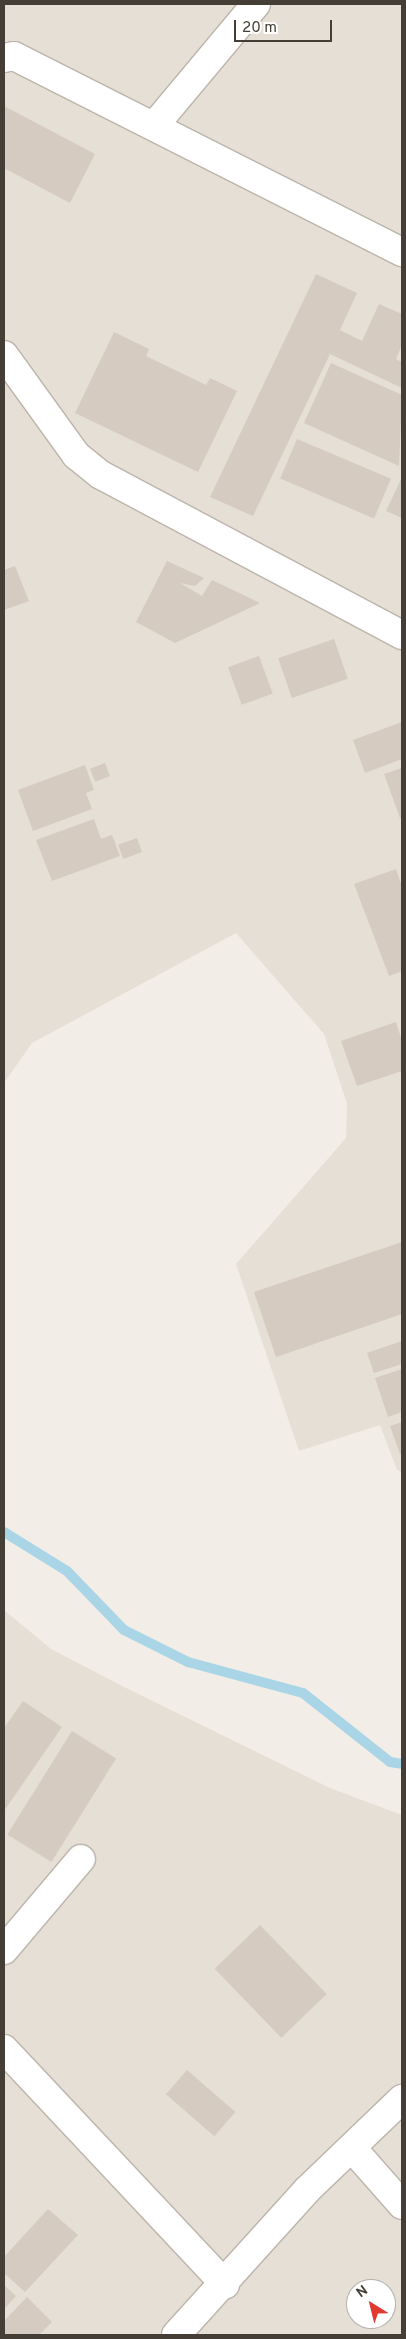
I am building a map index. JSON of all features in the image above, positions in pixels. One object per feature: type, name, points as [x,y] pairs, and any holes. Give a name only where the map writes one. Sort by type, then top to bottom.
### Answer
[{"type":"street","points":[[154,126],[256,4]]},
{"type":"street","points":[[4,58],[14,56],[402,252]]},
{"type":"street","points":[[4,355],[76,455],[101,475],[402,635]]},
{"type":"street","points":[[4,1950],[81,1859]]},
{"type":"street","points":[[4,2049],[225,2284]]},
{"type":"street","points":[[176,2335],[225,2284],[307,2190],[402,2099]]},
{"type":"street","points":[[352,2148],[402,2205]]},
{"type":"shaded area","points":[[4,4],[402,4],[402,1472],[397,1470],[380,1425],[299,1451],[236,1264],[346,1138],[347,1104],[324,1034],[236,933],[32,1043],[4,1083]]},
{"type":"shaded area","points":[[4,1610],[51,1649],[126,1688],[330,1788],[402,1815],[402,2335],[4,2335]]},
{"type":"building","points":[[4,106],[95,154],[70,203],[4,168]]},
{"type":"building","points":[[316,274],[357,293],[340,330],[362,341],[379,304],[402,314],[402,345],[396,359],[402,362],[402,388],[330,354],[253,516],[210,497]]},
{"type":"building","points":[[114,332],[149,349],[146,356],[206,385],[210,378],[237,391],[198,472],[75,413]]},
{"type":"building","points":[[331,363],[402,395],[399,466],[304,423]]},
{"type":"building","points":[[297,439],[391,479],[374,518],[280,479]]},
{"type":"building","points":[[402,477],[402,518],[386,511]]},
{"type":"building","points":[[167,561],[204,578],[195,586],[180,583],[202,596],[212,580],[260,603],[175,643],[136,622]]},
{"type":"building","points":[[15,566],[29,601],[4,610],[4,570]]},
{"type":"building","points":[[334,639],[348,679],[292,698],[278,658]]},
{"type":"building","points":[[259,656],[273,694],[242,705],[228,667]]},
{"type":"building","points":[[402,722],[402,759],[365,773],[353,740]]},
{"type":"building","points":[[105,763],[110,776],[95,782],[90,769]]},
{"type":"building","points":[[85,765],[94,790],[86,793],[92,809],[33,831],[18,790]]},
{"type":"building","points":[[402,768],[402,818],[400,818],[384,774]]},
{"type":"building","points":[[94,819],[101,839],[112,835],[120,856],[52,881],[36,840]]},
{"type":"building","points":[[137,838],[142,852],[123,859],[118,845]]},
{"type":"building","points":[[396,869],[402,887],[402,971],[389,976],[354,884]]},
{"type":"building","points":[[396,1022],[402,1041],[402,1071],[357,1086],[341,1041]]},
{"type":"building","points":[[402,1242],[402,1314],[276,1357],[254,1292]]},
{"type":"building","points":[[402,1341],[402,1364],[374,1373],[367,1353]]},
{"type":"building","points":[[402,1369],[402,1412],[388,1417],[375,1378]]},
{"type":"building","points":[[402,1422],[402,1453],[400,1454],[390,1426]]},
{"type":"building","points":[[23,1701],[62,1727],[4,1811],[4,1728]]},
{"type":"building","points":[[72,1731],[116,1759],[51,1862],[7,1834]]},
{"type":"building","points":[[260,1925],[327,1994],[281,2038],[215,1969]]},
{"type":"building","points":[[187,2070],[235,2112],[214,2136],[166,2094]]},
{"type":"building","points":[[48,2209],[78,2235],[25,2292],[4,2273],[4,2257]]},
{"type":"building","points":[[4,2285],[16,2296],[4,2309]]},
{"type":"building","points":[[27,2297],[52,2322],[39,2335],[4,2335],[4,2321]]},
{"type":"waterway","points":[[4,1532],[67,1571],[124,1630],[188,1662],[303,1693],[390,1762],[402,1764]]}]
